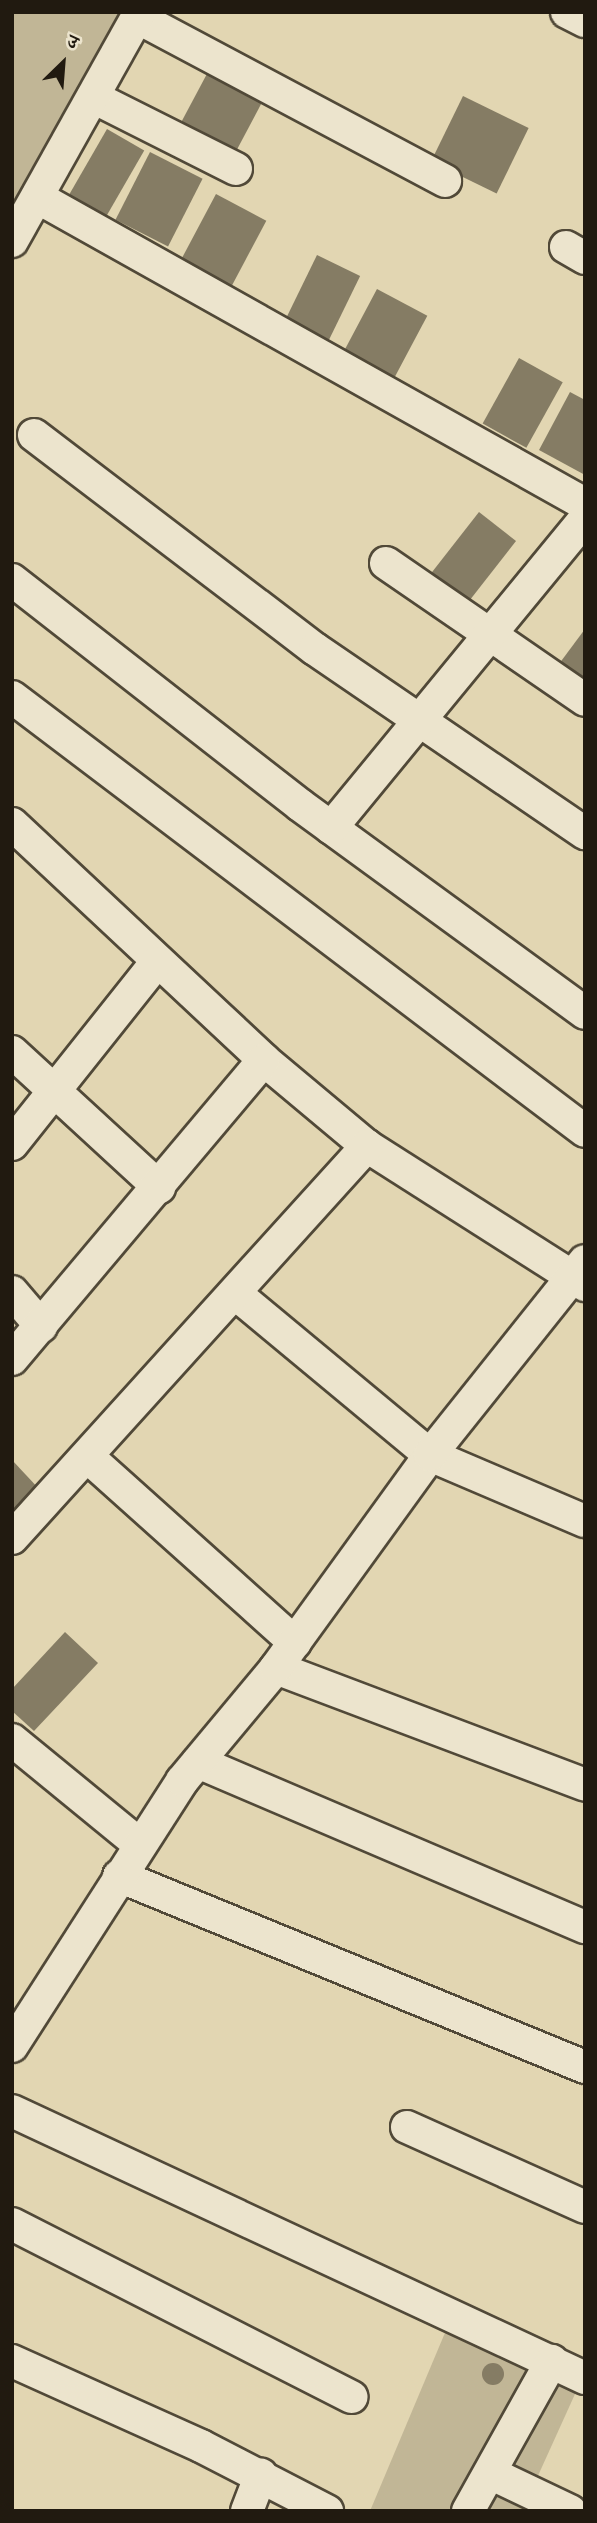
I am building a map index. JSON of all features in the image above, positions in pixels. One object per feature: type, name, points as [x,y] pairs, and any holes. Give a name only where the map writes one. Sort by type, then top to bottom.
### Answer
[{"type":"street","points":[[567,12],[585,21]]},
{"type":"street","points":[[12,242],[139,15],[445,181]]},
{"type":"street","points":[[93,97],[236,169]]},
{"type":"street","points":[[37,197],[585,504]]},
{"type":"street","points":[[34,435],[315,649],[585,833]]},
{"type":"street","points":[[331,828],[487,632],[585,519]]},
{"type":"street","points":[[386,563],[585,700]]},
{"type":"street","points":[[12,580],[331,828],[585,1013]]},
{"type":"street","points":[[12,696],[585,1131]]},
{"type":"street","points":[[12,824],[156,962],[264,1060],[367,1146],[580,1275],[430,1455],[286,1655],[198,1762],[139,1844],[17,2027]]},
{"type":"street","points":[[12,1144],[156,962]]},
{"type":"street","points":[[12,1052],[57,1090],[159,1187]]},
{"type":"street","points":[[12,1359],[264,1060]]},
{"type":"street","points":[[12,1538],[236,1294],[367,1146]]},
{"type":"street","points":[[12,1292],[40,1326]]},
{"type":"street","points":[[236,1294],[430,1455],[585,1521]]},
{"type":"street","points":[[88,1457],[286,1655],[585,1784]]},
{"type":"street","points":[[12,1740],[139,1844]]},
{"type":"street","points":[[198,1762],[585,1927]]},
{"type":"street","points":[[119,1876],[585,2067]]},
{"type":"street","points":[[12,2111],[585,2378]]},
{"type":"street","points":[[407,2127],[585,2207]]},
{"type":"street","points":[[12,2224],[352,2396]]},
{"type":"street","points":[[12,2361],[261,2475],[327,2511]]},
{"type":"street","points":[[468,2511],[552,2361]]},
{"type":"street","points":[[490,2473],[570,2511]]},
{"type":"street","points":[[247,2511],[261,2475]]},
{"type":"shaded area","points":[[12,12],[122,12],[12,222]]},
{"type":"shaded area","points":[[455,2309],[585,2360],[585,2372],[522,2511],[370,2511]]},
{"type":"building","points":[[209,70],[264,99],[233,157],[178,128]]},
{"type":"building","points":[[463,96],[529,128],[497,194],[431,162]]},
{"type":"building","points":[[107,129],[144,150],[106,217],[68,196]]},
{"type":"building","points":[[150,152],[203,179],[168,247],[115,220]]},
{"type":"building","points":[[216,194],[266,221],[229,291],[178,265]]},
{"type":"building","points":[[317,255],[360,276],[327,344],[284,323]]},
{"type":"building","points":[[377,289],[427,316],[391,384],[341,357]]},
{"type":"building","points":[[519,358],[563,382],[526,448],[483,424]]},
{"type":"building","points":[[570,392],[585,400],[585,475],[539,450]]},
{"type":"building","points":[[479,512],[516,541],[463,609],[426,580]]},
{"type":"building","points":[[585,629],[585,688],[556,668]]},
{"type":"building","points":[[12,1460],[40,1490],[12,1516]]},
{"type":"building","points":[[65,1632],[98,1663],[34,1731],[12,1711],[12,1689]]},
{"type":"building","points":[[493,2363],[501,2366],[504,2374],[501,2382],[493,2385],[485,2382],[482,2374],[485,2366]]}]
